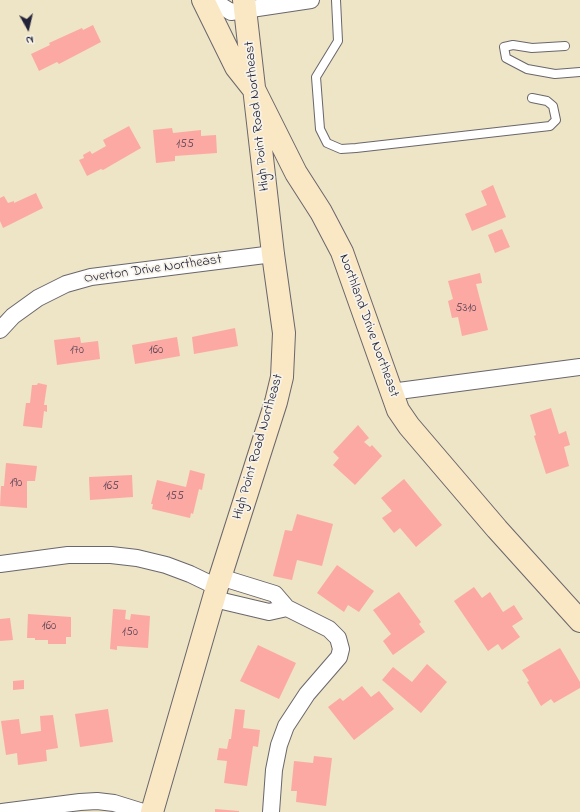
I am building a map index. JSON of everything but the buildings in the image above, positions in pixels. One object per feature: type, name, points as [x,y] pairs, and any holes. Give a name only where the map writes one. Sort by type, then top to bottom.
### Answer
[{"type":"street","name":"Northland Drive Northeast","points":[[203,0],[236,67],[256,91],[296,173],[321,212],[342,252],[398,410],[409,426],[497,529],[580,621]]},
{"type":"street","points":[[212,0],[231,12],[245,5],[311,0]]},
{"type":"street","name":"High Point Road Northeast","points":[[152,812],[217,588],[276,402],[282,378],[284,333],[273,254],[256,91],[245,5]]},
{"type":"street","name":"Overton Drive Northeast","points":[[0,330],[13,316],[38,298],[72,282],[91,277],[273,254]]},
{"type":"street","points":[[391,392],[580,367]]},
{"type":"street","points":[[0,564],[68,555],[111,555],[137,558],[166,565],[190,574],[269,612],[287,608]]},
{"type":"street","points":[[217,588],[275,594],[287,608],[329,628],[338,638],[341,649],[339,657],[307,694],[286,726],[279,745],[274,770],[271,812]]},
{"type":"street","points":[[2,812],[96,801],[114,803],[143,812]]},
{"type":"lane","points":[[336,0],[338,40],[316,77],[320,129],[327,143],[341,149],[550,126],[556,120],[553,106],[547,101],[532,98]]},
{"type":"lane","points":[[565,46],[532,48],[513,45],[504,48],[506,58],[527,69],[555,74],[580,72]]}]
